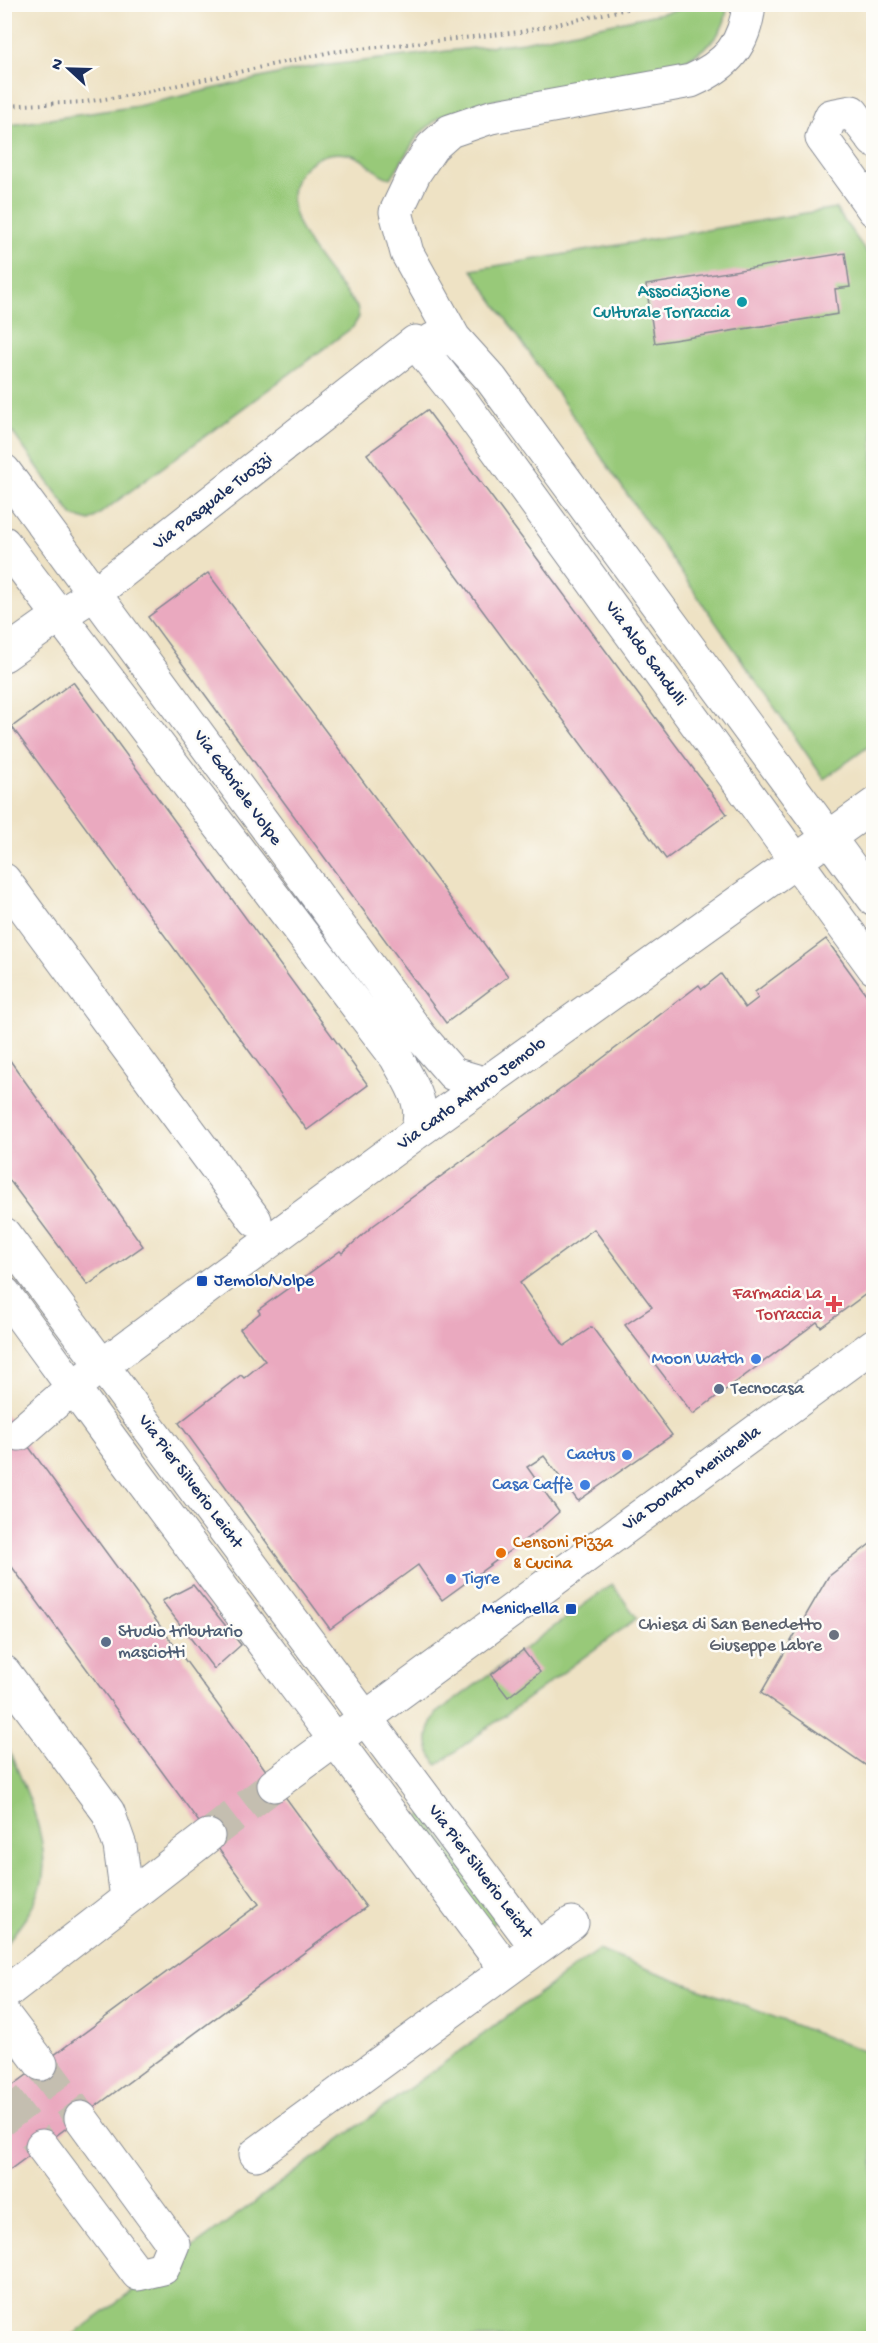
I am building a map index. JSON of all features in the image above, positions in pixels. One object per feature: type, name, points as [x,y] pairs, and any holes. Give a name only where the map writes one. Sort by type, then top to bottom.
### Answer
[{"type":"street","points":[[749,4],[740,38],[730,57],[713,71],[691,81],[490,117],[450,131],[432,147],[415,172],[396,212],[407,253],[454,338],[492,379],[873,899]]},
{"type":"street","points":[[873,141],[852,112],[831,116],[822,138],[873,210]]},
{"type":"street","points":[[416,342],[454,338]]},
{"type":"street","name":"Via Pasquale Tuozzi","points":[[4,655],[94,594],[416,342]]},
{"type":"street","name":"Via Aldo Sandulli","points":[[416,342],[461,400],[873,968]]},
{"type":"street","name":"Via Gabriele Volpe","points":[[4,471],[421,1037],[453,1074],[487,1084]]},
{"type":"street","name":"Via Gabriele Volpe","points":[[4,543],[396,1057],[418,1098],[421,1122],[416,1133]]},
{"type":"street","name":"Via Carlo Arturo Jemolo","points":[[20,1434],[74,1388],[416,1133],[873,805]]},
{"type":"street","points":[[4,880],[255,1220]]},
{"type":"street","name":"Via Pier Silverio Leicht","points":[[4,1234],[537,1948],[507,1970],[4,1293]]},
{"type":"street","name":"Via Donato Menichella","points":[[274,1785],[873,1345]]},
{"type":"street","points":[[4,1672],[108,1812],[120,1846],[127,1898]]},
{"type":"street","points":[[4,1994],[208,1836]]},
{"type":"street","points":[[537,1948],[572,1923]]},
{"type":"street","points":[[256,2154],[507,1970]]},
{"type":"street","points":[[4,2015],[41,2064]]},
{"type":"street","points":[[42,2146],[138,2274],[163,2268],[173,2244],[81,2118]]},
{"type":"path","points":[[4,106],[84,102],[132,95],[331,52],[520,32],[650,4]]},
{"type":"green space","points":[[700,5],[727,5],[723,25],[705,48],[679,64],[477,104],[440,117],[418,135],[391,178],[348,154],[329,154],[307,165],[293,186],[292,203],[307,241],[357,307],[359,317],[353,327],[90,521],[73,516],[5,422],[4,126],[138,106],[304,68],[524,42]]},
{"type":"green space","points":[[835,208],[873,261],[873,743],[824,779],[472,270]]},
{"type":"green space","points":[[612,1584],[637,1618],[437,1765],[428,1746],[428,1733],[436,1714]]},
{"type":"green space","points":[[4,1740],[33,1810],[43,1848],[44,1866],[36,1900],[5,1945]]},
{"type":"green space","points":[[423,1814],[500,1918],[488,1927],[410,1823]]},
{"type":"green space","points":[[598,1950],[871,2054],[873,2052],[873,2338],[69,2338]]},
{"type":"building","name":"Associazione Culturale Torraccia","points":[[845,253],[850,287],[835,289],[838,314],[655,343],[646,285]]},
{"type":"building","points":[[427,410],[727,814],[666,859],[367,454]]},
{"type":"building","points":[[208,573],[508,976],[446,1023],[148,617]]},
{"type":"building","points":[[73,682],[368,1085],[307,1130],[12,727]]},
{"type":"building","points":[[826,939],[874,1005],[874,1288],[821,1327],[817,1322],[693,1414],[625,1325],[652,1307],[594,1229],[520,1283],[564,1346],[592,1327],[672,1435],[578,1501],[544,1456],[527,1467],[559,1512],[541,1528],[442,1600],[418,1565],[330,1629],[179,1423],[241,1375],[244,1378],[265,1361],[240,1329],[260,1313],[258,1310],[340,1251],[342,1253],[374,1225],[579,1076],[699,985],[702,989],[721,974],[745,1008],[758,998],[755,992]]},
{"type":"building","points":[[4,1052],[143,1246],[88,1285],[4,1173]]},
{"type":"building","points":[[4,1413],[366,1907],[4,2174],[4,2092],[259,1904],[4,1556]]},
{"type":"building","name":"Chiesa di San Benedetto Giuseppe Labre","points":[[874,1541],[874,1771],[761,1693],[828,1577]]},
{"type":"building","points":[[193,1585],[241,1645],[214,1669],[162,1601]]},
{"type":"building","points":[[523,1650],[540,1672],[508,1697],[491,1675]]},
{"type":"tunnel","points":[[208,1836],[274,1785]]},
{"type":"tunnel","points":[[41,2064],[81,2118]]},
{"type":"tunnel","points":[[4,2097],[42,2146]]},
{"type":"place","name":"Associazione Culturale Torraccia","points":[[742,302]]},
{"type":"place","name":"Jemolo/Volpe","points":[[202,1281]]},
{"type":"place","name":"Farmacia La Torraccia","points":[[834,1304]]},
{"type":"place","name":"Moon Watch","points":[[756,1359]]},
{"type":"place","name":"Tecnocasa","points":[[719,1389]]},
{"type":"place","name":"Cactus","points":[[627,1455]]},
{"type":"place","name":"Casa Caffè","points":[[585,1485]]},
{"type":"place","name":"Censoni Pizza & Cucina","points":[[501,1553]]},
{"type":"place","name":"Tigre","points":[[451,1579]]},
{"type":"place","name":"Menichella","points":[[571,1609]]},
{"type":"place","name":"Chiesa di San Benedetto Giuseppe Labre","points":[[834,1635]]},
{"type":"place","name":"Studio tributario masciotti","points":[[106,1642]]}]
